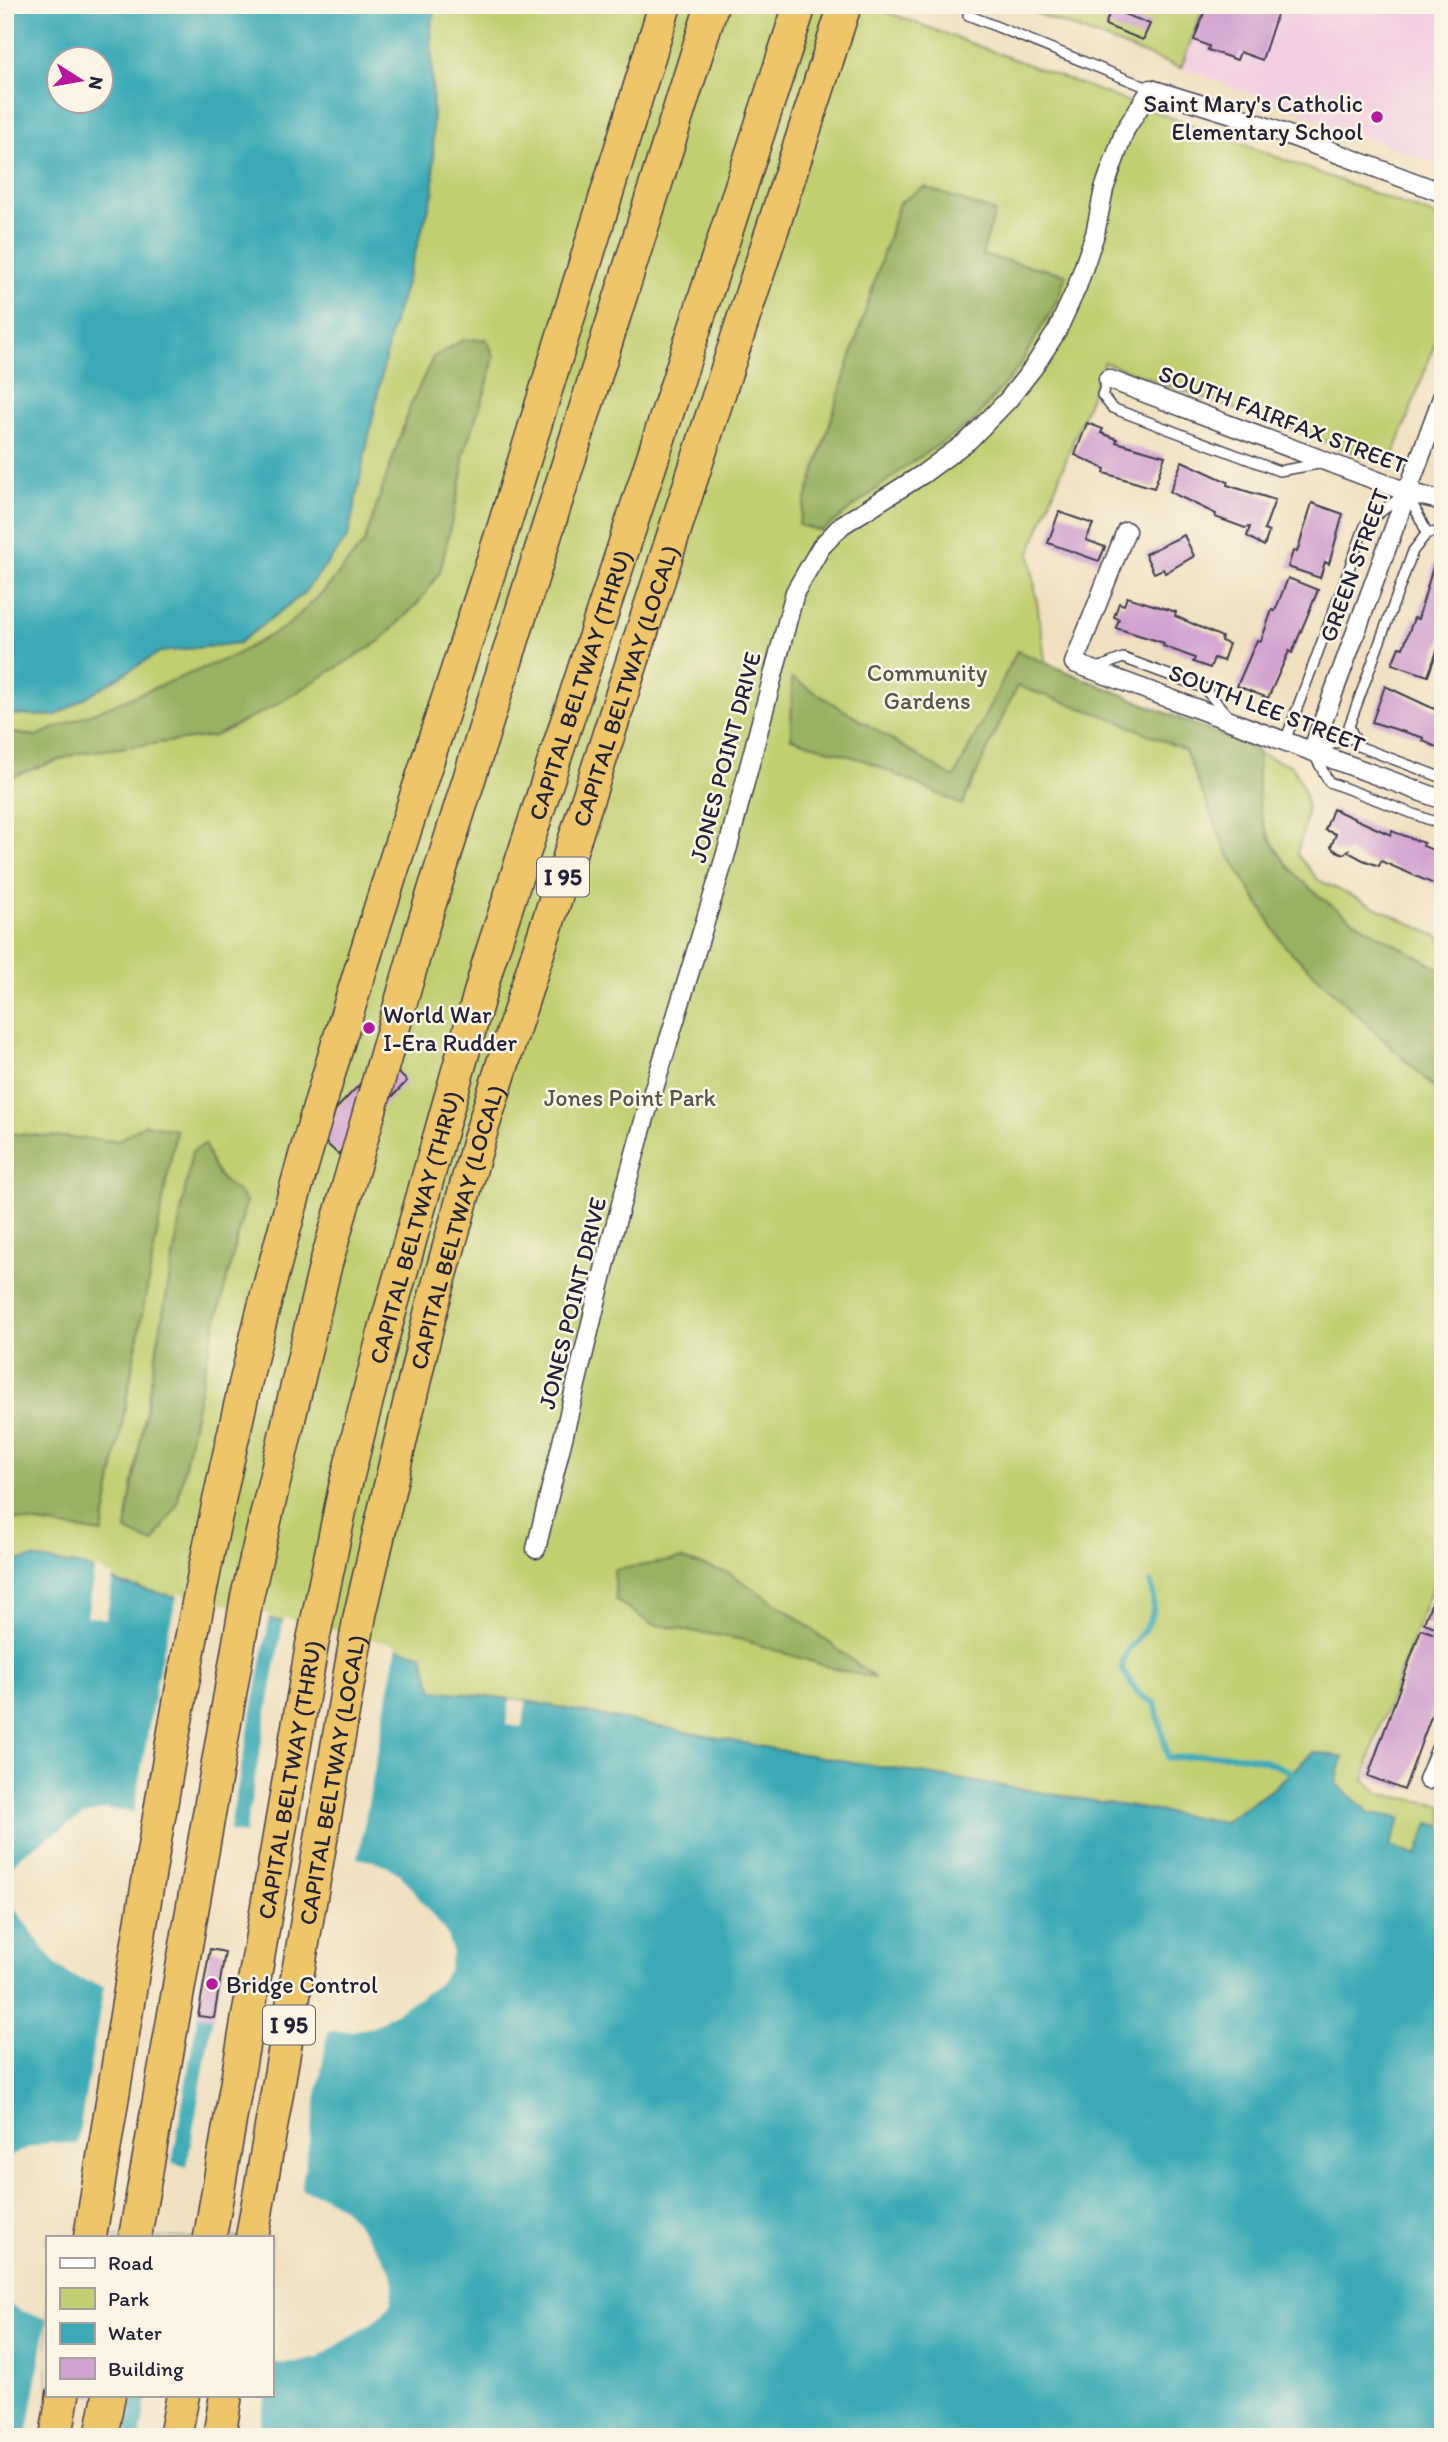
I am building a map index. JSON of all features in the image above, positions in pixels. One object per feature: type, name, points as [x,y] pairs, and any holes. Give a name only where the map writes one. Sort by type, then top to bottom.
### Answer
[{"type":"highway","points":[[90,2236],[194,1627],[224,1479],[268,1292],[316,1116],[377,917],[506,520],[665,5]]},
{"type":"highway","points":[[135,2236],[247,1597],[320,1286],[421,932],[712,5]]},
{"type":"highway","name":"CAPITAL BELTWAY (THRU)","points":[[210,2236],[312,1645],[345,1487],[384,1333],[489,961],[800,5]]},
{"type":"highway","name":"CAPITAL BELTWAY (LOCAL)","points":[[252,2236],[350,1665],[385,1498],[430,1314],[480,1136],[533,968],[845,5]]},
{"type":"highway","points":[[56,2437],[63,2396]]},
{"type":"highway","points":[[102,2437],[109,2396]]},
{"type":"highway","points":[[176,2437],[183,2396]]},
{"type":"highway","points":[[219,2437],[226,2396]]},
{"type":"street","points":[[1151,89],[1232,114],[1443,193]]},
{"type":"street","name":"JONES POINT DRIVE","points":[[537,1549],[612,1237],[644,1121],[728,847],[795,592],[808,565],[842,524],[923,474],[969,440],[1008,400],[1033,368],[1057,331],[1077,287],[1095,234],[1104,188],[1125,130],[1151,89]]},
{"type":"street","name":"SOUTH FAIRFAX STREET","points":[[1108,379],[1407,492],[1443,500]]},
{"type":"street","name":"GREEN STREET","points":[[1312,751],[1443,395]]},
{"type":"street","name":"SOUTH LEE STREET","points":[[1126,531],[1074,663],[1443,800]]},
{"type":"street","points":[[1428,1780],[1443,1743]]},
{"type":"lane","points":[[968,15],[1151,89]]},
{"type":"lane","points":[[1108,379],[1102,395],[1112,408],[1150,423],[1279,471],[1328,462]]},
{"type":"lane","points":[[1285,741],[1366,523],[1407,492],[1427,533]]},
{"type":"lane","points":[[1427,533],[1443,533]]},
{"type":"lane","points":[[1427,533],[1413,551],[1349,726],[1358,746],[1443,778]]},
{"type":"lane","points":[[1354,737],[1312,751],[1329,782],[1443,825]]},
{"type":"shaded area","name":"Saint Mary's Catholic Elementary School","points":[[1204,5],[1443,5],[1443,166],[1181,68]]},
{"type":"green space","name":"Jones Point Park","points":[[437,5],[868,5],[1443,219],[1443,322],[1390,465],[1104,362],[1030,553],[1047,673],[1292,766],[1306,800],[1306,819],[1297,854],[1318,880],[1443,939],[1443,1558],[1375,1741],[1364,1780],[1380,1794],[1443,1805],[1443,1826],[1429,1824],[1417,1856],[1389,1846],[1400,1818],[1370,1813],[1335,1784],[1343,1758],[1313,1752],[1275,1787],[1224,1822],[784,1751],[526,1701],[433,1690],[422,1654],[120,1584],[78,1567],[50,1561],[5,1562],[5,714],[55,716],[160,652],[239,643],[390,335],[434,190],[431,26]]},
{"type":"green space","points":[[1014,5],[1204,5],[1181,68]]},
{"type":"green space","points":[[924,187],[995,212],[982,255],[1066,274],[1057,301],[1018,368],[973,422],[909,464],[822,531],[798,525],[899,203]]},
{"type":"green space","points":[[487,339],[494,357],[463,455],[463,472],[440,572],[418,603],[380,641],[276,705],[215,736],[79,753],[5,779],[5,732],[36,736],[233,656],[287,626],[324,591],[364,543],[411,404],[433,357],[463,340]]},
{"type":"green space","points":[[1017,651],[1258,751],[1259,808],[1273,843],[1290,868],[1311,889],[1362,926],[1443,971],[1443,1096],[1284,945],[1226,850],[1185,750],[1111,718],[1017,686],[962,805],[869,762],[791,738],[792,678],[954,778]]},
{"type":"green space","points":[[145,1124],[176,1130],[102,1533],[5,1518],[5,1133],[118,1141]]},
{"type":"green space","points":[[205,1144],[218,1175],[240,1193],[246,1202],[203,1375],[177,1505],[153,1543],[126,1531],[128,1511],[192,1151]]},
{"type":"green space","points":[[681,1559],[729,1573],[792,1614],[875,1678],[839,1670],[739,1639],[651,1624],[616,1600],[614,1570]]},
{"type":"water","points":[[5,5],[437,5],[431,26],[434,190],[390,335],[348,537],[303,594],[239,643],[160,652],[55,716],[5,714]]},
{"type":"water","points":[[33,1558],[87,1567],[120,1584],[422,1654],[433,1690],[526,1701],[784,1751],[1224,1822],[1275,1787],[1313,1752],[1343,1757],[1336,1784],[1370,1813],[1401,1818],[1390,1846],[1417,1856],[1429,1823],[1443,1826],[1443,2437],[5,2437],[5,1562]]},
{"type":"pier","points":[[95,1567],[113,1577],[106,1619],[87,1616]]},
{"type":"pier","points":[[178,1593],[270,1615],[229,1832],[245,1834],[284,1618],[397,1645],[358,1858],[381,1863],[400,1874],[446,1933],[452,1951],[448,1971],[436,1986],[373,2027],[328,2031],[301,2189],[323,2196],[344,2209],[388,2265],[394,2283],[391,2303],[379,2318],[318,2358],[295,2363],[273,2363],[273,2236],[46,2236],[46,2319],[19,2310],[5,2302],[5,2159],[27,2148],[49,2142],[77,2144],[104,1986],[76,1978],[56,1965],[13,1906],[6,1889],[9,1870],[21,1855],[84,1815],[106,1809],[134,1812],[160,1663]],"holes":[[[199,2006],[214,2009],[187,2167],[172,2163]]]},
{"type":"pier","points":[[510,1699],[526,1701],[523,1727],[506,1725]]},
{"type":"pier","points":[[46,2325],[46,2396],[133,2396],[126,2437],[27,2437]]},
{"type":"pier","points":[[148,2396],[266,2396],[258,2437],[140,2437]]},
{"type":"building","points":[[1207,5],[1283,5],[1279,8],[1262,60],[1240,52],[1237,60],[1208,50],[1209,46],[1194,40]]},
{"type":"building","points":[[1111,9],[1150,24],[1143,40],[1105,25]]},
{"type":"building","points":[[1087,423],[1103,429],[1101,433],[1117,439],[1116,442],[1165,456],[1154,488],[1104,473],[1105,469],[1075,455]]},
{"type":"building","points":[[1182,461],[1228,482],[1227,485],[1275,500],[1264,530],[1269,532],[1264,546],[1247,536],[1250,527],[1245,528],[1215,517],[1216,514],[1170,492]]},
{"type":"building","points":[[1312,503],[1343,514],[1329,564],[1325,562],[1320,578],[1288,567],[1293,551],[1297,552]]},
{"type":"building","points":[[1059,512],[1093,524],[1086,540],[1105,547],[1099,561],[1048,543]]},
{"type":"building","points":[[1184,535],[1194,556],[1165,573],[1163,569],[1154,573],[1145,554]]},
{"type":"building","points":[[1437,553],[1443,555],[1443,634],[1428,676],[1392,664],[1399,647],[1403,648],[1414,618],[1418,619]]},
{"type":"building","points":[[1288,578],[1318,590],[1292,653],[1289,651],[1268,698],[1237,686],[1257,640],[1261,641],[1272,610],[1275,611]]},
{"type":"building","points":[[1127,597],[1176,612],[1175,616],[1222,637],[1221,641],[1229,644],[1223,661],[1214,658],[1210,668],[1193,662],[1195,658],[1163,646],[1164,643],[1116,628],[1119,619],[1114,617],[1119,603],[1124,605]]},
{"type":"building","points":[[1385,686],[1443,713],[1443,750],[1423,741],[1424,738],[1372,722]]},
{"type":"building","points":[[1333,809],[1391,835],[1392,831],[1424,843],[1423,846],[1443,854],[1443,888],[1381,861],[1379,866],[1363,860],[1348,852],[1350,849],[1344,854],[1334,850],[1331,846],[1336,834],[1325,830]]},
{"type":"building","points":[[384,1059],[407,1081],[338,1154],[314,1132]]},
{"type":"building","points":[[1443,1572],[1443,1630],[1424,1623]]},
{"type":"building","points":[[1421,1629],[1443,1637],[1443,1684],[1404,1790],[1368,1776]]},
{"type":"building","name":"Bridge Control","points":[[210,1949],[225,1952],[214,2018],[198,2016]]},
{"type":"waterway","points":[[1151,1583],[1152,1614],[1148,1625],[1128,1650],[1122,1669],[1139,1695],[1155,1703],[1168,1758],[1244,1756],[1291,1772]]},
{"type":"place","name":"Saint Mary's Catholic Elementary School","points":[[1377,117]]},
{"type":"place","name":"World War I-Era Rudder","points":[[369,1028]]},
{"type":"place","name":"Bridge Control","points":[[212,1984]]},
{"type":"park label","name":"Community Gardens","points":[[927,686]]}]
